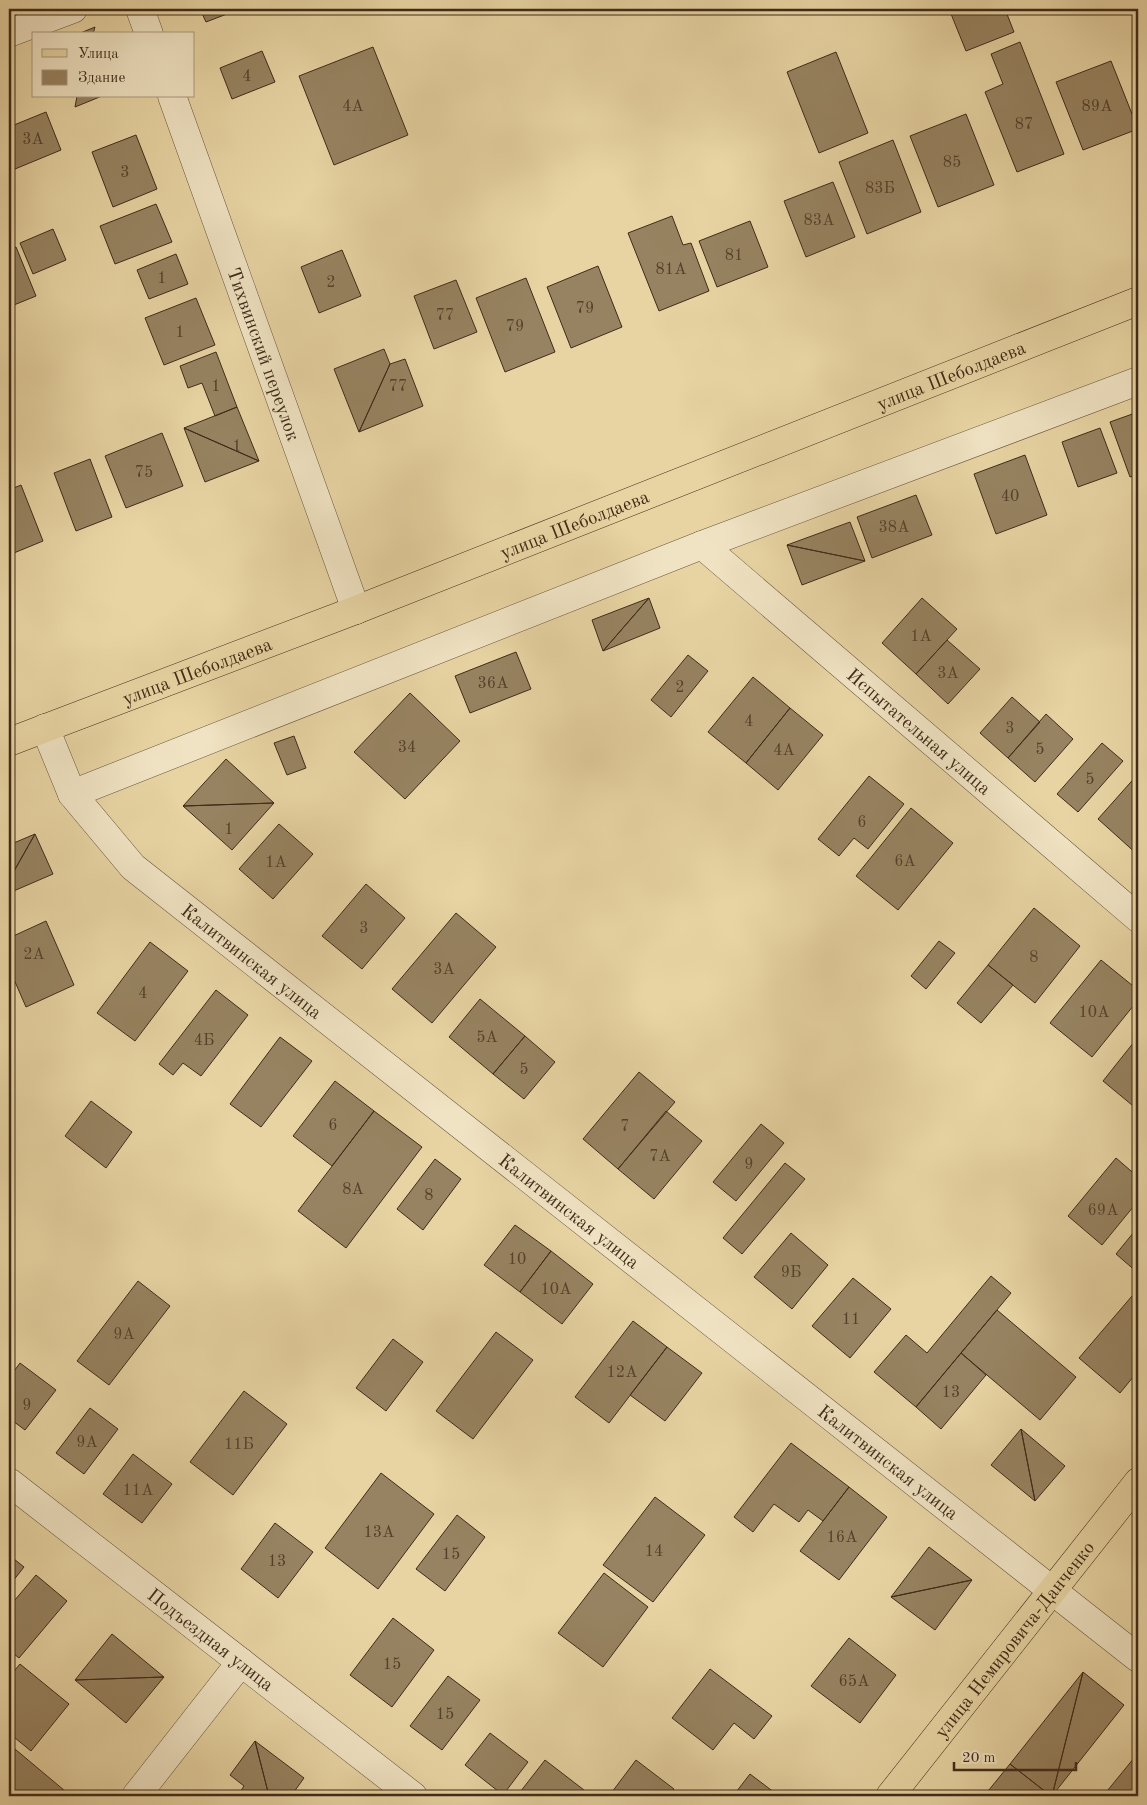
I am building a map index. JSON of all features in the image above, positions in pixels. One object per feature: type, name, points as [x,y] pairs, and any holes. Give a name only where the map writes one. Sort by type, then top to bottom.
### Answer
[{"type":"main road","name":"улица Шеболдаева","points":[[9,742],[356,610],[1138,301]]},
{"type":"main road","name":"улица Немировича-Данченко","points":[[890,1796],[1138,1482]]},
{"type":"street","points":[[9,34],[74,9]]},
{"type":"street","points":[[140,9],[148,32]]},
{"type":"street","name":"Тихвинский переулок","points":[[173,98],[356,610]]},
{"type":"street","points":[[72,794],[702,545],[1138,381]]},
{"type":"street","name":"Испытательная улица","points":[[702,545],[1138,918]]},
{"type":"street","name":"Калитвинская улица","points":[[45,728],[72,794],[133,867],[1138,1658]]},
{"type":"street","name":"Подъездная улица","points":[[9,1482],[413,1796]]},
{"type":"street","points":[[136,1796],[241,1662]]},
{"type":"building","points":[[200,9],[240,9],[206,22]]},
{"type":"building","points":[[949,9],[1005,9],[1014,32],[966,51]]},
{"type":"building","points":[[95,27],[94,32],[83,32]]},
{"type":"building","points":[[1020,42],[1064,154],[1017,172],[985,92],[1003,84],[991,54]]},
{"type":"building","points":[[373,47],[408,135],[334,165],[299,76]]},
{"type":"building","points":[[262,51],[275,82],[232,99],[220,68]]},
{"type":"building","points":[[836,52],[868,133],[819,153],[787,72]]},
{"type":"building","points":[[1111,61],[1138,129],[1083,150],[1056,82]]},
{"type":"building","points":[[77,98],[97,98],[75,107]]},
{"type":"building","points":[[46,112],[61,150],[15,169],[9,152],[9,127]]},
{"type":"building","points":[[966,114],[994,185],[938,207],[910,136]]},
{"type":"building","points":[[136,135],[157,189],[113,207],[92,152]]},
{"type":"building","points":[[893,140],[921,212],[867,234],[839,162]]},
{"type":"building","points":[[833,182],[855,237],[806,257],[784,201]]},
{"type":"building","points":[[156,204],[172,242],[115,264],[100,226]]},
{"type":"building","points":[[672,216],[683,245],[691,243],[709,291],[659,311],[628,233]]},
{"type":"building","points":[[750,221],[768,267],[717,287],[699,241]]},
{"type":"building","points":[[53,229],[66,260],[33,274],[20,243]]},
{"type":"building","points":[[16,247],[36,296],[9,307],[9,250]]},
{"type":"building","points":[[342,250],[361,296],[319,313],[301,267]]},
{"type":"building","points":[[176,254],[188,284],[149,299],[137,270]]},
{"type":"building","points":[[598,266],[622,327],[571,348],[547,287]]},
{"type":"building","points":[[526,278],[555,352],[505,372],[476,298]]},
{"type":"building","points":[[456,280],[477,332],[434,349],[414,296]]},
{"type":"building","points":[[196,298],[215,345],[164,365],[145,318]]},
{"type":"building","points":[[384,349],[390,364],[359,432],[334,369]]},
{"type":"building","points":[[216,352],[237,407],[215,416],[202,383],[188,388],[180,366]]},
{"type":"building","points":[[405,359],[423,406],[359,432],[390,364]]},
{"type":"building","points":[[237,407],[259,461],[184,428]]},
{"type":"building","points":[[1138,412],[1138,474],[1130,477],[1110,422]]},
{"type":"building","points":[[184,428],[259,461],[205,482]]},
{"type":"building","points":[[1100,428],[1117,473],[1078,487],[1062,442]]},
{"type":"building","points":[[162,433],[183,486],[126,508],[105,456]]},
{"type":"building","points":[[1025,455],[1047,515],[996,534],[974,474]]},
{"type":"building","points":[[90,459],[112,517],[76,531],[54,473]]},
{"type":"building","points":[[21,485],[43,541],[9,555],[9,490]]},
{"type":"building","points":[[916,495],[932,535],[872,558],[857,517]]},
{"type":"building","points":[[850,522],[865,561],[787,545]]},
{"type":"building","points":[[787,545],[865,561],[802,585]]},
{"type":"building","points":[[649,598],[660,628],[603,651]]},
{"type":"building","points":[[649,598],[603,651],[592,620]]},
{"type":"building","points":[[922,598],[957,629],[916,674],[882,643]]},
{"type":"building","points":[[947,640],[980,669],[948,704],[916,674]]},
{"type":"building","points":[[516,652],[531,689],[470,713],[455,676]]},
{"type":"building","points":[[688,655],[708,671],[671,717],[651,700]]},
{"type":"building","points":[[753,677],[790,708],[746,763],[708,732]]},
{"type":"building","points":[[410,693],[460,741],[405,799],[354,752]]},
{"type":"building","points":[[1012,697],[1040,722],[1008,758],[980,733]]},
{"type":"building","points":[[790,708],[823,735],[778,790],[746,763]]},
{"type":"building","points":[[1046,714],[1073,739],[1035,782],[1008,758]]},
{"type":"building","points":[[294,736],[306,768],[287,775],[274,743]]},
{"type":"building","points":[[1102,743],[1123,761],[1078,812],[1057,794]]},
{"type":"building","points":[[226,759],[274,803],[183,806]]},
{"type":"building","points":[[1138,774],[1138,855],[1098,819]]},
{"type":"building","points":[[869,776],[904,804],[868,849],[854,838],[839,856],[818,839]]},
{"type":"building","points":[[274,803],[232,850],[183,806]]},
{"type":"building","points":[[911,808],[953,843],[898,910],[856,876]]},
{"type":"building","points":[[279,824],[313,854],[273,899],[239,869]]},
{"type":"building","points":[[35,834],[53,874],[9,893],[9,880]]},
{"type":"building","points":[[35,834],[9,880],[9,845]]},
{"type":"building","points":[[366,884],[405,918],[362,969],[322,936]]},
{"type":"building","points":[[1034,908],[1080,946],[1035,1003],[988,965]]},
{"type":"building","points":[[456,913],[496,947],[432,1023],[392,989]]},
{"type":"building","points":[[46,921],[74,985],[26,1007],[9,968],[9,938]]},
{"type":"building","points":[[939,941],[955,953],[926,989],[911,976]]},
{"type":"building","points":[[150,942],[188,971],[135,1041],[97,1013]]},
{"type":"building","points":[[1101,960],[1138,990],[1138,1000],[1092,1057],[1050,1023]]},
{"type":"building","points":[[988,965],[1013,985],[981,1023],[957,1003]]},
{"type":"building","points":[[216,990],[248,1015],[201,1076],[183,1063],[173,1075],[159,1064]]},
{"type":"building","points":[[480,999],[525,1036],[493,1074],[449,1037]]},
{"type":"building","points":[[525,1036],[555,1062],[524,1099],[493,1074]]},
{"type":"building","points":[[280,1037],[312,1061],[261,1127],[230,1104]]},
{"type":"building","points":[[1138,1037],[1138,1110],[1103,1081]]},
{"type":"building","points":[[639,1072],[675,1102],[618,1169],[583,1139]]},
{"type":"building","points":[[335,1081],[374,1111],[332,1166],[293,1136]]},
{"type":"building","points":[[91,1101],[132,1132],[106,1168],[65,1136]]},
{"type":"building","points":[[374,1111],[422,1147],[346,1248],[298,1211]]},
{"type":"building","points":[[666,1111],[702,1141],[654,1199],[618,1169]]},
{"type":"building","points":[[761,1124],[784,1143],[736,1201],[713,1182]]},
{"type":"building","points":[[1116,1158],[1138,1177],[1138,1201],[1102,1245],[1068,1216]]},
{"type":"building","points":[[435,1159],[461,1179],[423,1230],[397,1209]]},
{"type":"building","points":[[785,1163],[805,1179],[742,1254],[723,1238]]},
{"type":"building","points":[[515,1225],[551,1251],[520,1292],[484,1265]]},
{"type":"building","points":[[1138,1227],[1138,1273],[1116,1254]]},
{"type":"building","points":[[791,1233],[828,1265],[792,1309],[754,1277]]},
{"type":"building","points":[[551,1251],[593,1284],[562,1324],[520,1292]]},
{"type":"building","points":[[991,1276],[1011,1293],[916,1407],[874,1372],[906,1335],[927,1353]]},
{"type":"building","points":[[853,1278],[891,1309],[850,1358],[812,1326]]},
{"type":"building","points":[[138,1281],[170,1306],[109,1385],[77,1361]]},
{"type":"building","points":[[1132,1296],[1138,1301],[1138,1371],[1120,1393],[1079,1358]]},
{"type":"building","points":[[997,1310],[1076,1377],[1040,1420],[961,1353]]},
{"type":"building","points":[[633,1321],[667,1347],[609,1423],[575,1397]]},
{"type":"building","points":[[496,1332],[533,1360],[473,1439],[436,1411]]},
{"type":"building","points":[[393,1339],[423,1362],[386,1411],[356,1388]]},
{"type":"building","points":[[667,1347],[702,1373],[665,1421],[630,1395]]},
{"type":"building","points":[[961,1353],[986,1375],[941,1429],[916,1407]]},
{"type":"building","points":[[20,1363],[56,1390],[25,1430],[9,1418],[9,1378]]},
{"type":"building","points":[[244,1391],[287,1424],[233,1495],[190,1462]]},
{"type":"building","points":[[90,1408],[118,1429],[84,1474],[56,1453]]},
{"type":"building","points":[[1021,1429],[1035,1501],[991,1465]]},
{"type":"building","points":[[1021,1429],[1065,1466],[1035,1501]]},
{"type":"building","points":[[791,1443],[849,1487],[823,1521],[808,1510],[799,1522],[774,1504],[753,1532],[734,1517]]},
{"type":"building","points":[[133,1454],[172,1484],[142,1523],[103,1494]]},
{"type":"building","points":[[381,1473],[434,1514],[378,1589],[325,1548]]},
{"type":"building","points":[[849,1487],[887,1517],[839,1580],[800,1551]]},
{"type":"building","points":[[655,1497],[705,1535],[653,1602],[603,1565]]},
{"type":"building","points":[[457,1515],[485,1537],[445,1591],[416,1569]]},
{"type":"building","points":[[275,1523],[313,1552],[278,1598],[241,1569]]},
{"type":"building","points":[[929,1547],[972,1580],[891,1597]]},
{"type":"building","points":[[9,1555],[24,1567],[9,1586]]},
{"type":"building","points":[[604,1573],[648,1607],[603,1667],[558,1633]]},
{"type":"building","points":[[36,1575],[67,1601],[19,1658],[9,1650],[9,1607]]},
{"type":"building","points":[[972,1580],[935,1630],[891,1597]]},
{"type":"building","points":[[393,1618],[434,1650],[392,1707],[350,1675]]},
{"type":"building","points":[[112,1634],[164,1677],[75,1680]]},
{"type":"building","points":[[849,1638],[896,1675],[860,1723],[811,1686]]},
{"type":"building","points":[[20,1664],[69,1704],[31,1751],[9,1733],[9,1677]]},
{"type":"building","points":[[710,1669],[772,1716],[754,1739],[734,1723],[713,1750],[672,1718]]},
{"type":"building","points":[[1083,1672],[1124,1705],[1052,1796]]},
{"type":"building","points":[[1083,1672],[1052,1796],[1051,1796],[1010,1764]]},
{"type":"building","points":[[448,1676],[480,1700],[442,1750],[410,1726]]},
{"type":"building","points":[[164,1677],[126,1723],[75,1680]]},
{"type":"building","points":[[490,1733],[528,1762],[503,1795],[465,1765]]},
{"type":"building","points":[[255,1741],[304,1778],[291,1796],[269,1796]]},
{"type":"building","points":[[255,1741],[269,1796],[246,1796],[240,1792],[244,1786],[230,1775]]},
{"type":"building","points":[[9,1744],[71,1796],[9,1796]]},
{"type":"building","points":[[1134,1758],[1138,1762],[1138,1796],[1103,1796]]},
{"type":"building","points":[[545,1760],[584,1790],[579,1796],[517,1796]]},
{"type":"building","points":[[636,1760],[674,1789],[669,1796],[609,1796]]},
{"type":"building","points":[[1010,1764],[1051,1796],[984,1796]]},
{"type":"building","points":[[750,1774],[779,1796],[733,1796]]}]
